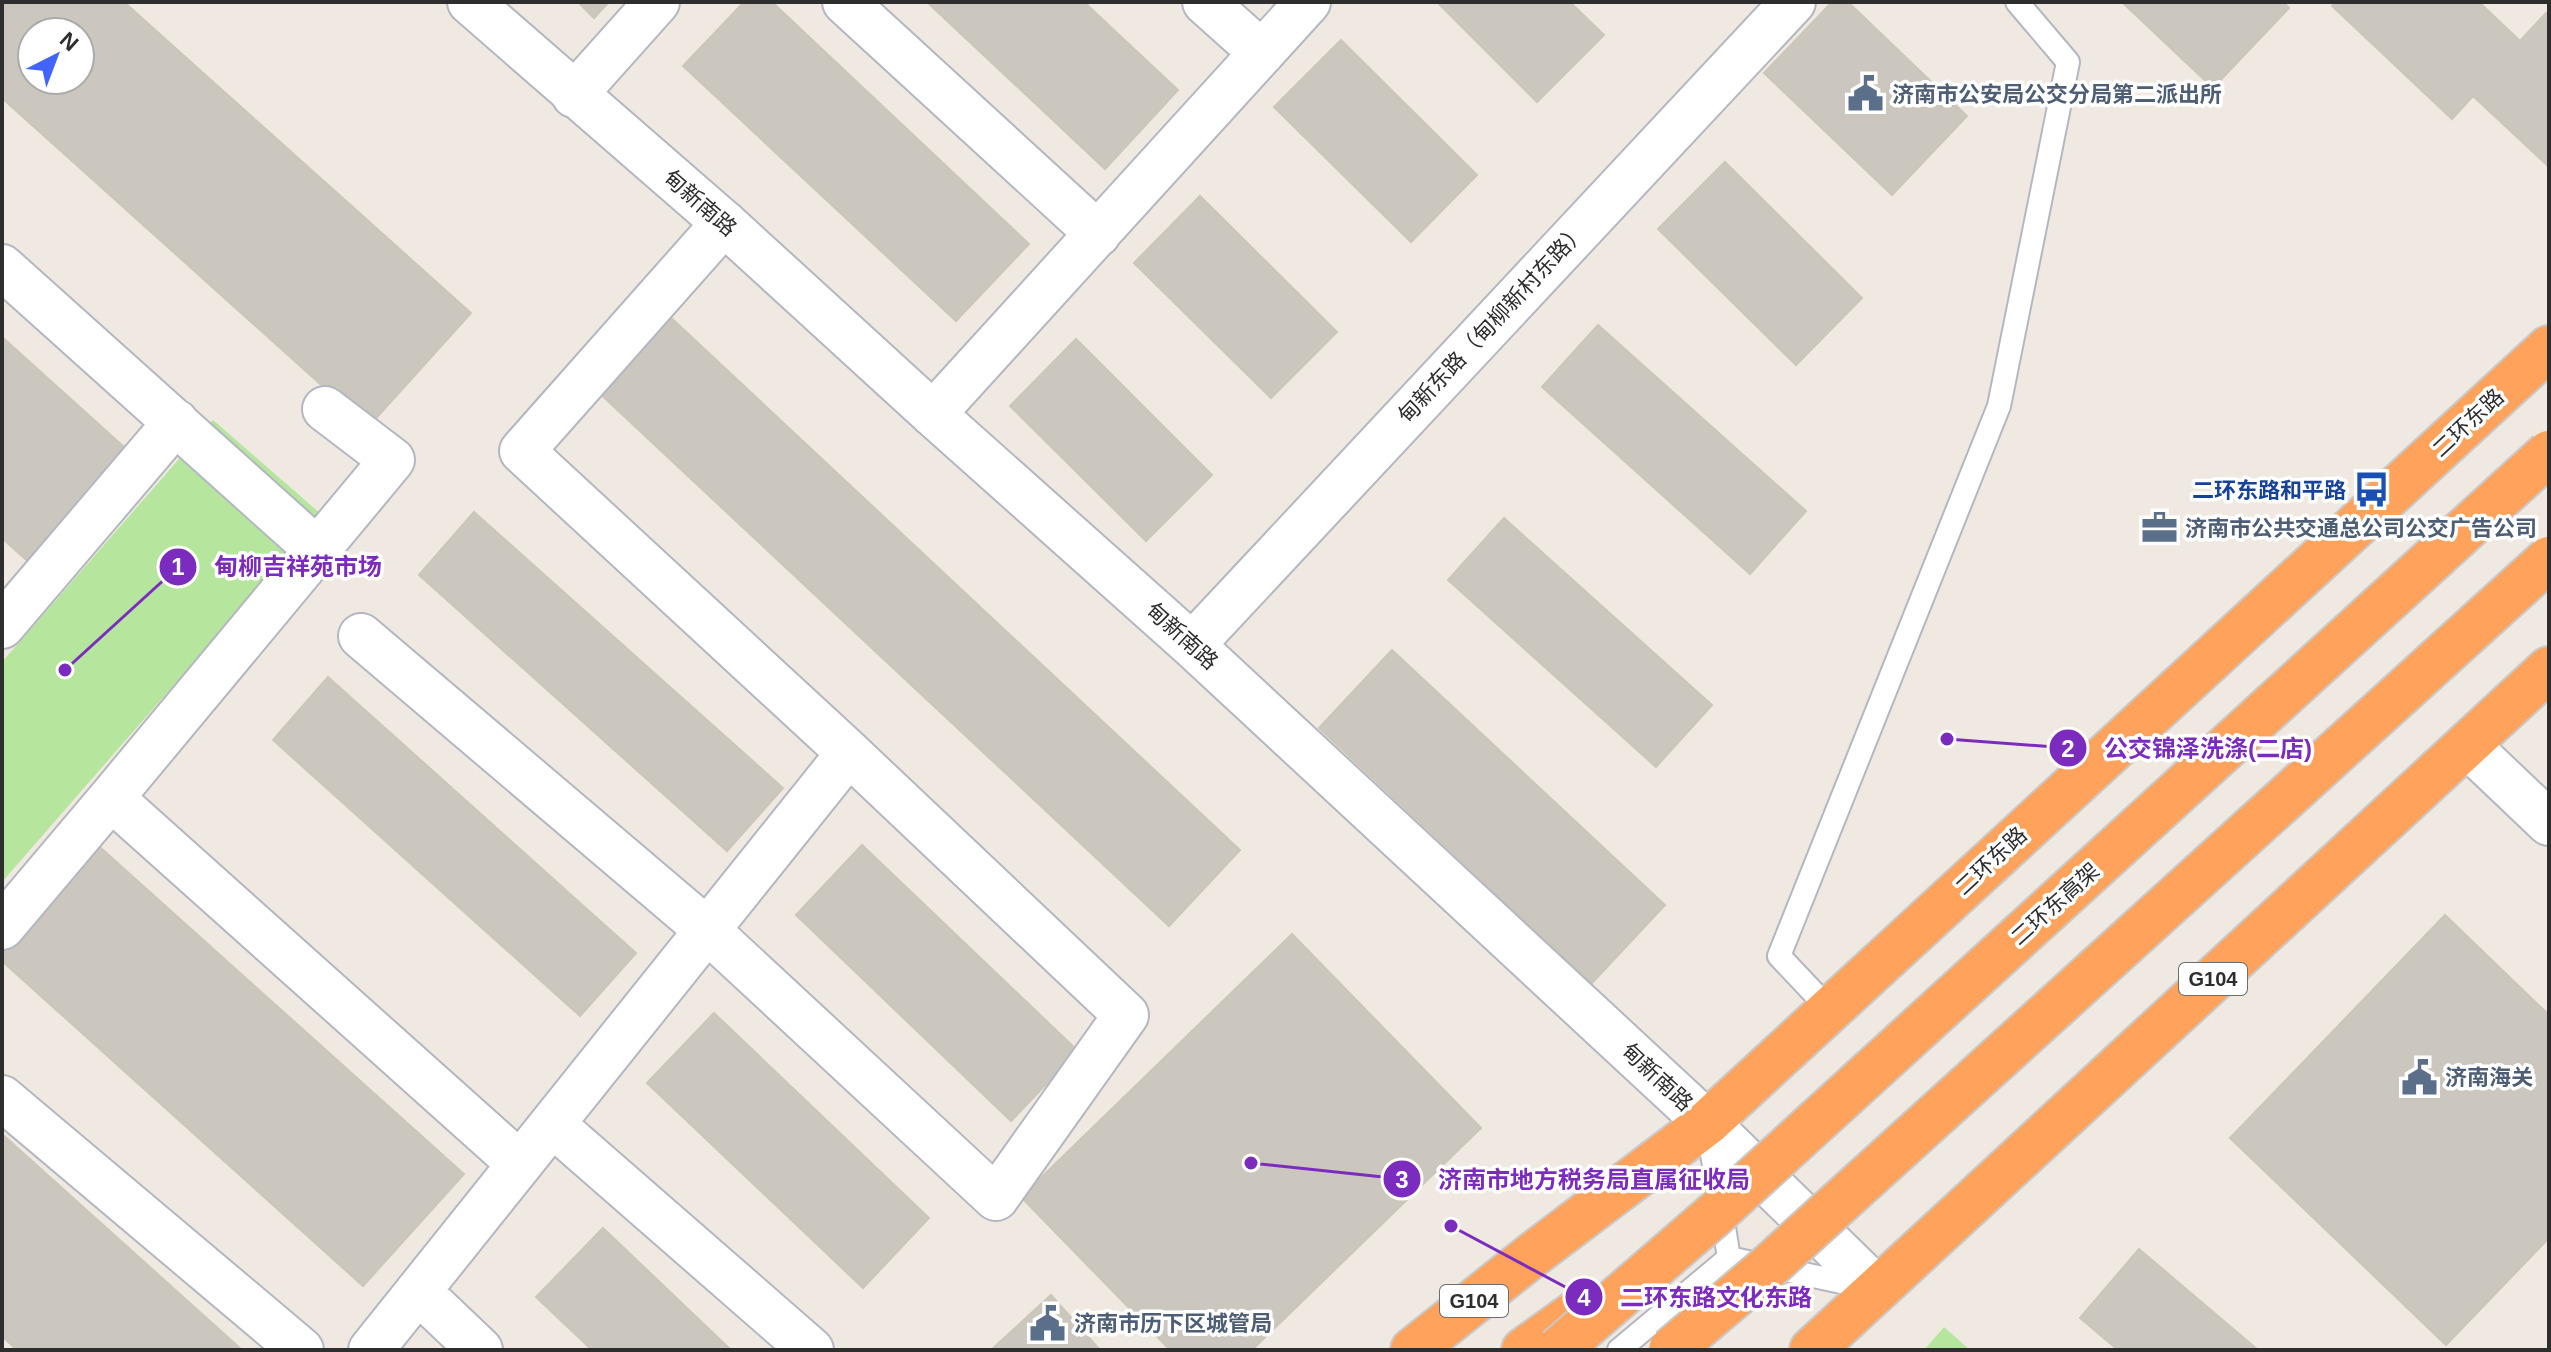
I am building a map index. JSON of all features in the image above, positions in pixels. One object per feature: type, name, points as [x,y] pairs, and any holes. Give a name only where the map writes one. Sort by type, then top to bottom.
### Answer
[{"type":"highway","name":"二环东路","points":[[1413,1350],[1707,1123],[2549,348]]},
{"type":"highway","name":"二环东高架","points":[[1558,1350],[1714,1215],[2549,453]]},
{"type":"highway","points":[[1671,1350],[1747,1264],[2549,559]]},
{"type":"highway","name":"G104","points":[[1812,1350],[2549,669]]},
{"type":"highway","points":[[1524,1350],[1714,1215]]},
{"type":"highway","points":[[1686,1350],[1747,1264]]},
{"type":"street","name":"甸新南路","points":[[470,2],[724,223],[1192,645],[1707,1123],[1877,1289]]},
{"type":"street","points":[[574,95],[657,2]]},
{"type":"street","points":[[845,2],[1098,234]]},
{"type":"street","points":[[1205,2],[1262,53]]},
{"type":"street","points":[[933,414],[1308,2]]},
{"type":"street","name":"甸新东路（甸柳新村东路）","points":[[1192,645],[1780,6]]},
{"type":"street","points":[[361,636],[707,930],[996,1198],[1126,1015],[849,753],[522,451],[724,223]]},
{"type":"street","points":[[2,267],[316,549]]},
{"type":"street","points":[[2,927],[392,460],[325,409]]},
{"type":"street","points":[[2,626],[176,422]]},
{"type":"street","points":[[2467,745],[2549,823]]},
{"type":"street","points":[[371,1350],[849,753]]},
{"type":"street","points":[[111,798],[520,1164]]},
{"type":"street","points":[[2,1098],[301,1350]]},
{"type":"street","points":[[552,1124],[811,1350]]},
{"type":"street","points":[[418,1291],[480,1350]]},
{"type":"lane","points":[[1830,1010],[1779,956],[1999,406],[2068,62],[2017,2]]},
{"type":"lane","points":[[1707,1123],[1747,1264]]},
{"type":"lane","points":[[1619,1350],[1747,1264],[1877,1289]]},
{"type":"green space","points":[[213,420],[322,515],[2,882],[2,662]]},
{"type":"green space","points":[[1944,1327],[1970,1350],[1924,1350]]},
{"type":"building","points":[[2,2],[124,2],[471,313],[368,427],[2,98]]},
{"type":"building","points":[[578,2],[609,2],[594,18]]},
{"type":"building","points":[[744,2],[772,2],[1029,244],[956,321],[683,66]]},
{"type":"building","points":[[927,2],[1084,2],[1178,90],[1105,169]]},
{"type":"building","points":[[1437,2],[1570,2],[1604,35],[1537,102]]},
{"type":"building","name":"济南市公安局公交分局第二派出所","points":[[1832,2],[1848,2],[1967,116],[1892,195],[1764,73]]},
{"type":"building","points":[[2122,2],[2283,2],[2289,8],[2213,88]]},
{"type":"building","points":[[2335,2],[2479,2],[2520,41],[2546,13],[2549,15],[2549,167],[2473,96],[2452,119],[2332,6]]},
{"type":"building","points":[[1341,40],[1477,175],[1411,242],[1274,107]]},
{"type":"building","points":[[1725,162],[1862,298],[1796,365],[1658,229]]},
{"type":"building","points":[[1200,196],[1337,332],[1271,398],[1134,263]]},
{"type":"building","points":[[667,314],[1240,850],[1169,926],[596,390]]},
{"type":"building","points":[[1598,325],[1806,511],[1750,574],[1542,387]]},
{"type":"building","points":[[2,337],[153,473],[53,584],[2,538]]},
{"type":"building","points":[[1076,339],[1212,475],[1146,541],[1010,406]]},
{"type":"building","points":[[474,512],[783,788],[727,851],[419,575]]},
{"type":"building","points":[[1504,518],[1712,705],[1656,767],[1448,580]]},
{"type":"building","points":[[1392,650],[1665,905],[1592,983],[1319,728]]},
{"type":"building","points":[[328,677],[636,953],[580,1016],[273,740]]},
{"type":"building","points":[[93,841],[464,1174],[363,1286],[2,961],[2,942]]},
{"type":"building","points":[[862,845],[1078,1051],[1011,1121],[796,915]]},
{"type":"building","name":"济南海关","points":[[2445,915],[2549,1015],[2549,1238],[2446,1345],[2230,1138]]},
{"type":"building","points":[[1292,934],[1481,1128],[1252,1350],[1170,1350],[1021,1197]]},
{"type":"building","points":[[714,1013],[929,1218],[863,1288],[647,1083]]},
{"type":"building","points":[[2,1134],[242,1350],[17,1350],[2,1336]]},
{"type":"building","points":[[603,1228],[731,1350],[592,1350],[536,1297]]},
{"type":"building","points":[[2139,1249],[2258,1350],[2118,1350],[2080,1318]]},
{"type":"building","name":"济南市历下区城管局","points":[[1051,1295],[1100,1350],[991,1350]]},
{"type":"place","name":"济南市公安局公交分局第二派出所","points":[[1866,94]]},
{"type":"place","name":"二环东路和平路","points":[[2372,490]]},
{"type":"place","name":"济南市公共交通总公司公交广告公司","points":[[2159,528]]},
{"type":"place","name":"甸柳吉祥苑市场","points":[[65,670]]},
{"type":"place","name":"公交锦泽洗涤(二店)","points":[[1947,739]]},
{"type":"place","name":"济南海关","points":[[2419,1077]]},
{"type":"place","name":"济南市地方税务局直属征收局","points":[[1251,1163]]},
{"type":"place","name":"二环东路文化东路","points":[[1451,1226]]},
{"type":"place","name":"济南市历下区城管局","points":[[1048,1323]]}]
